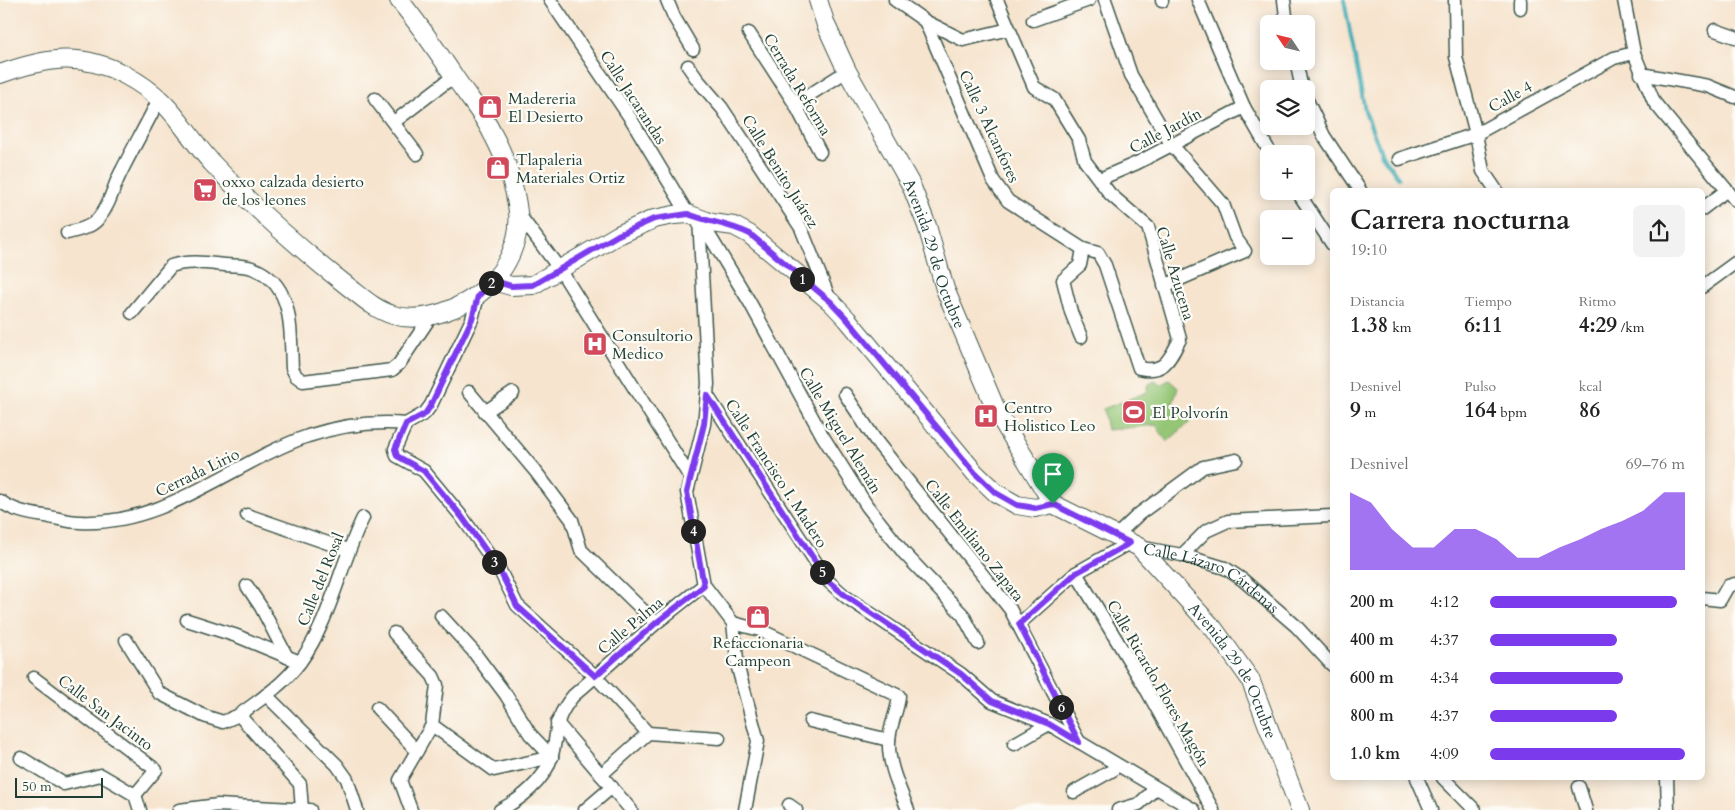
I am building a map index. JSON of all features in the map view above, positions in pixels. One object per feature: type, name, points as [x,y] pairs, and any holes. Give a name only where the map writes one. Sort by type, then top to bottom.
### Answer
[{"type":"street","points":[[0,74],[45,60],[79,60],[111,68],[160,98],[176,115],[211,161],[268,219],[326,269],[381,310],[404,317],[433,313],[453,309],[478,296],[494,281],[512,251],[518,232],[518,213],[513,188],[492,133],[454,76],[399,0]]},
{"type":"street","name":"Calle Jacarandas","points":[[550,0],[631,119],[693,216]]},
{"type":"street","points":[[667,0],[674,17],[693,49]]},
{"type":"street","name":"Avenida 29 de Octubre","points":[[819,0],[826,25],[847,71],[911,185],[927,226],[945,290],[998,414],[1053,504]]},
{"type":"street","points":[[895,0],[926,21],[963,40],[1009,29]]},
{"type":"street","name":"Calle Azucena","points":[[997,0],[1034,87],[1054,99],[1079,140],[1085,161],[1110,194],[1148,227],[1180,339],[1163,366],[1150,370],[1139,368]]},
{"type":"street","points":[[1034,20],[1089,0]]},
{"type":"street","points":[[1105,0],[1131,75],[1171,144],[1223,204],[1235,237],[1245,252],[1164,286]]},
{"type":"street","points":[[1198,0],[1244,107],[1266,145]]},
{"type":"street","points":[[1284,0],[1286,15]]},
{"type":"street","points":[[1455,0],[1456,57],[1476,134],[1483,171],[1495,188]]},
{"type":"street","points":[[1624,0],[1634,53],[1654,102],[1731,195],[1705,208]]},
{"type":"street","name":"Calle 3 Alcanfores","points":[[926,21],[993,180],[1008,201],[1083,249],[1098,253],[1105,265],[1139,368]]},
{"type":"street","points":[[1715,30],[1735,37]]},
{"type":"street","name":"Cerrada Reforma","points":[[749,33],[796,104],[820,152]]},
{"type":"street","name":"Calle 4","points":[[1399,159],[1476,134],[1614,58],[1634,53]]},
{"type":"street","name":"Calle Benito Juárez","points":[[688,66],[722,108],[801,228],[831,302]]},
{"type":"street","points":[[796,104],[847,71]]},
{"type":"street","points":[[1641,74],[1708,86],[1735,97]]},
{"type":"street","points":[[394,122],[454,76]]},
{"type":"street","points":[[67,233],[83,229],[98,219],[112,196],[122,169],[139,141],[160,98]]},
{"type":"street","points":[[375,99],[417,154]]},
{"type":"street","name":"Calle Jardín","points":[[1100,179],[1137,163],[1244,107]]},
{"type":"street","points":[[1315,117],[1324,136],[1359,188]]},
{"type":"street","points":[[1303,200],[1330,241]]},
{"type":"street","points":[[518,213],[561,270],[690,477]]},
{"type":"street","points":[[693,216],[707,395],[704,424],[687,492],[690,521],[704,586],[733,623],[738,668],[758,741],[745,810]]},
{"type":"street","points":[[494,281],[511,286],[533,285],[627,231],[654,219],[693,216],[712,223],[734,226],[750,234],[831,302],[975,473],[996,493],[1017,505],[1035,508],[1053,504]]},
{"type":"street","name":"Calle Miguel Alemán","points":[[693,216],[749,301],[822,434],[867,506],[904,553],[963,615],[978,643]]},
{"type":"street","points":[[1081,337],[1070,312],[1063,280],[1080,266],[1083,249]]},
{"type":"street","points":[[132,313],[171,266],[192,262],[251,268],[274,282],[280,290],[288,311],[292,368],[296,376],[303,381],[392,370],[399,364],[433,313]]},
{"type":"street","points":[[1705,285],[1735,263]]},
{"type":"street","points":[[478,296],[472,319],[431,405],[425,414],[406,424],[395,449],[397,456],[424,471],[462,517],[499,569],[517,606],[595,676],[648,733],[719,738]]},
{"type":"street","points":[[469,392],[536,472],[572,520],[581,550],[656,623]]},
{"type":"street","points":[[485,412],[512,393]]},
{"type":"street","name":"Calle Emiliano Zapata","points":[[845,394],[876,441],[1019,624],[1079,742]]},
{"type":"street","name":"Calle Francisco I. Madero","points":[[707,395],[828,581],[846,596],[961,674],[992,701],[1049,724],[1194,810]]},
{"type":"street","name":"Cerrada Lirio","points":[[0,501],[25,513],[80,522],[118,519],[162,508],[191,496],[307,437],[385,422],[406,424]]},
{"type":"street","points":[[1019,624],[1076,573],[1128,542],[1139,514],[1203,467],[1236,460]]},
{"type":"street","name":"Calle Lázaro Cárdenas","points":[[1053,504],[1128,542],[1225,568],[1244,580],[1296,626],[1330,663]]},
{"type":"street","points":[[248,515],[348,550]]},
{"type":"street","points":[[1182,555],[1206,531],[1228,520],[1330,516]]},
{"type":"street","name":"Calle del Rosal","points":[[239,715],[266,695],[300,662],[320,627],[348,550],[363,518]]},
{"type":"street","name":"Avenida 29 de Octubre","points":[[1128,542],[1214,629],[1250,679],[1300,810]]},
{"type":"street","name":"Calle Ricardo Flores Magón","points":[[1076,573],[1145,687],[1213,810]]},
{"type":"street","points":[[1705,598],[1720,600],[1728,586],[1735,584]]},
{"type":"street","points":[[247,586],[262,607],[287,657]]},
{"type":"street","name":"Calle Palma","points":[[500,810],[530,788],[547,769],[552,756],[557,723],[561,711],[573,696],[656,623],[704,586]]},
{"type":"street","points":[[441,616],[473,651],[506,695],[530,734],[552,756]]},
{"type":"street","points":[[187,620],[237,636],[300,662]]},
{"type":"street","points":[[733,623],[760,630],[899,696],[889,740],[890,757],[908,810]]},
{"type":"street","points":[[394,633],[433,676],[437,685],[432,725],[400,780],[411,810]]},
{"type":"street","points":[[126,640],[159,693],[204,716],[223,722],[239,715],[300,784],[302,810]]},
{"type":"street","name":"Calle San Jacinto","points":[[34,678],[156,770],[135,795]]},
{"type":"street","points":[[266,695],[337,765],[346,779],[358,810]]},
{"type":"street","points":[[377,708],[417,751]]},
{"type":"street","points":[[810,721],[889,740]]},
{"type":"street","points":[[557,723],[631,810]]},
{"type":"street","points":[[1014,744],[1049,724]]},
{"type":"street","points":[[432,725],[494,770],[552,756]]},
{"type":"street","points":[[602,775],[648,733]]},
{"type":"street","points":[[21,758],[64,784],[101,775],[135,795],[140,810]]},
{"type":"street","points":[[1074,792],[1113,770],[1116,764]]},
{"type":"street","points":[[1418,780],[1431,810]]},
{"type":"street","points":[[1445,780],[1475,810]]},
{"type":"street","points":[[1667,780],[1668,810]]},
{"type":"street","points":[[1579,786],[1586,810]]},
{"type":"street","points":[[585,810],[612,788]]},
{"type":"street","points":[[1118,810],[1139,804],[1156,788]]},
{"type":"street","points":[[179,810],[218,805],[310,810]]},
{"type":"green space","name":"El Polvorín","points":[[1169,380],[1178,388],[1173,403],[1191,421],[1167,442],[1156,425],[1107,430],[1103,409],[1147,392],[1149,384],[1155,381],[1160,385]]},
{"type":"waterway","points":[[1344,0],[1365,111],[1382,155],[1399,178]]},
{"type":"place","name":"Madereria El Desierto","points":[[490,107]]},
{"type":"place","name":"Tlapaleria Materiales Ortiz","points":[[498,168]]},
{"type":"place","name":"oxxo calzada desierto de los leones","points":[[205,190]]},
{"type":"place","name":"Consultorio Medico","points":[[595,344]]},
{"type":"place","name":"El Polvorín","points":[[1134,412]]},
{"type":"place","name":"Centro Holistico Leo","points":[[986,416]]},
{"type":"place","name":"Refaccionaria Campeon","points":[[758,617]]},
{"type":"route","points":[[688,214],[712,223],[734,226],[750,234],[831,302],[955,450],[996,493],[1017,505],[1035,508],[1053,504],[1130,543],[1076,573],[1019,624],[1079,742],[1049,724],[992,701],[961,674],[877,615],[846,596],[828,581],[707,395],[704,424],[687,492],[690,521],[698,551],[704,586],[656,623],[595,676],[517,606],[499,569],[462,517],[424,471],[397,456],[395,449],[406,424],[412,419],[425,414],[431,405],[472,319],[478,296],[494,281],[511,286],[533,285],[618,235],[654,219],[688,214]]}]
